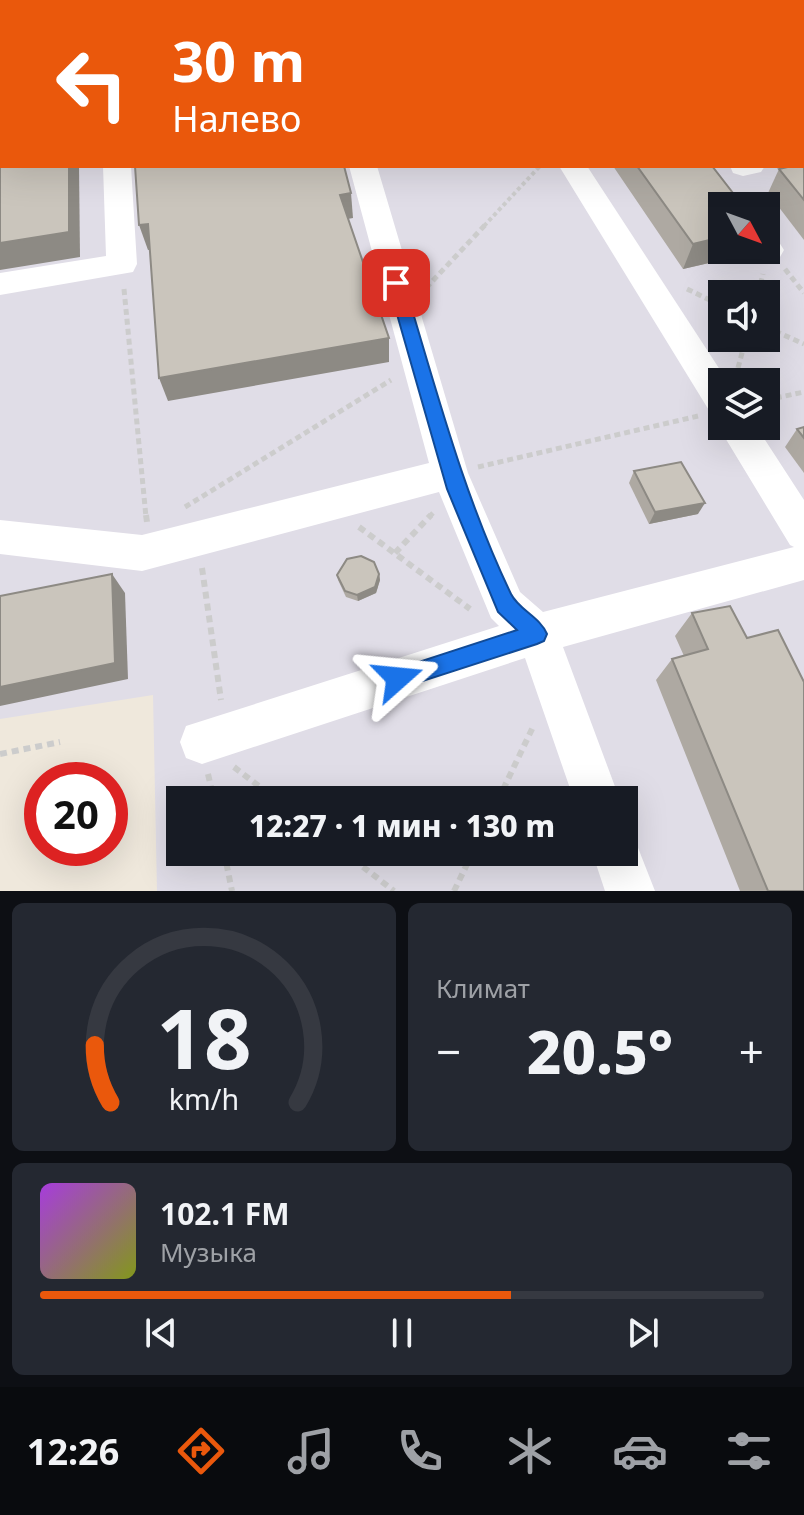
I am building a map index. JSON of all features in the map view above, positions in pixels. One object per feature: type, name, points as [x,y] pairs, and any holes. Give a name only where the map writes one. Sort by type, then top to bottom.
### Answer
[{"type":"lane","points":[[0,284],[122,264],[117,168]]},
{"type":"lane","points":[[364,168],[453,481],[505,605],[554,683],[592,786]]},
{"type":"lane","points":[[574,168],[708,391]]},
{"type":"lane","points":[[740,440],[804,533]]},
{"type":"lane","points":[[0,537],[142,553],[186,526],[329,505],[453,481]]},
{"type":"lane","points":[[214,738],[525,637],[804,562]]},
{"type":"lane","points":[[621,866],[630,891]]},
{"type":"path","points":[[404,312],[538,168]]},
{"type":"path","points":[[114,552],[148,531],[122,264]]},
{"type":"path","points":[[780,333],[804,344]]},
{"type":"path","points":[[214,738],[186,526],[419,362]]},
{"type":"path","points":[[780,397],[804,392]]},
{"type":"path","points":[[395,553],[453,481],[708,417]]},
{"type":"path","points":[[329,505],[395,553],[525,637]]},
{"type":"path","points":[[505,786],[554,683]]},
{"type":"path","points":[[0,754],[60,742]]},
{"type":"path","points":[[227,866],[232,891]]},
{"type":"path","points":[[362,866],[394,891]]},
{"type":"path","points":[[454,891],[466,866]]},
{"type":"shaded area","points":[[0,168],[804,168],[804,891],[157,891],[153,695],[0,719]]},
{"type":"building","points":[[0,168],[69,168],[69,232],[0,243]]},
{"type":"building","points":[[135,168],[345,168],[351,193],[340,195],[389,338],[159,378],[148,224],[139,225]]},
{"type":"building","points":[[638,168],[714,168],[732,192],[708,192],[708,240],[693,244]]},
{"type":"building","points":[[804,168],[804,200],[779,169]]},
{"type":"building","points":[[681,462],[705,503],[655,512],[634,471]]},
{"type":"building","points":[[361,556],[374,562],[379,574],[375,587],[357,595],[345,591],[337,575],[347,559]]},
{"type":"building","points":[[112,574],[115,663],[0,687],[0,596]]},
{"type":"building","points":[[730,606],[747,638],[778,630],[804,682],[804,891],[768,891],[672,659],[708,649],[692,613]]},
{"type":"route","points":[[396,283],[456,489],[505,605],[537,634],[398,678]]}]
